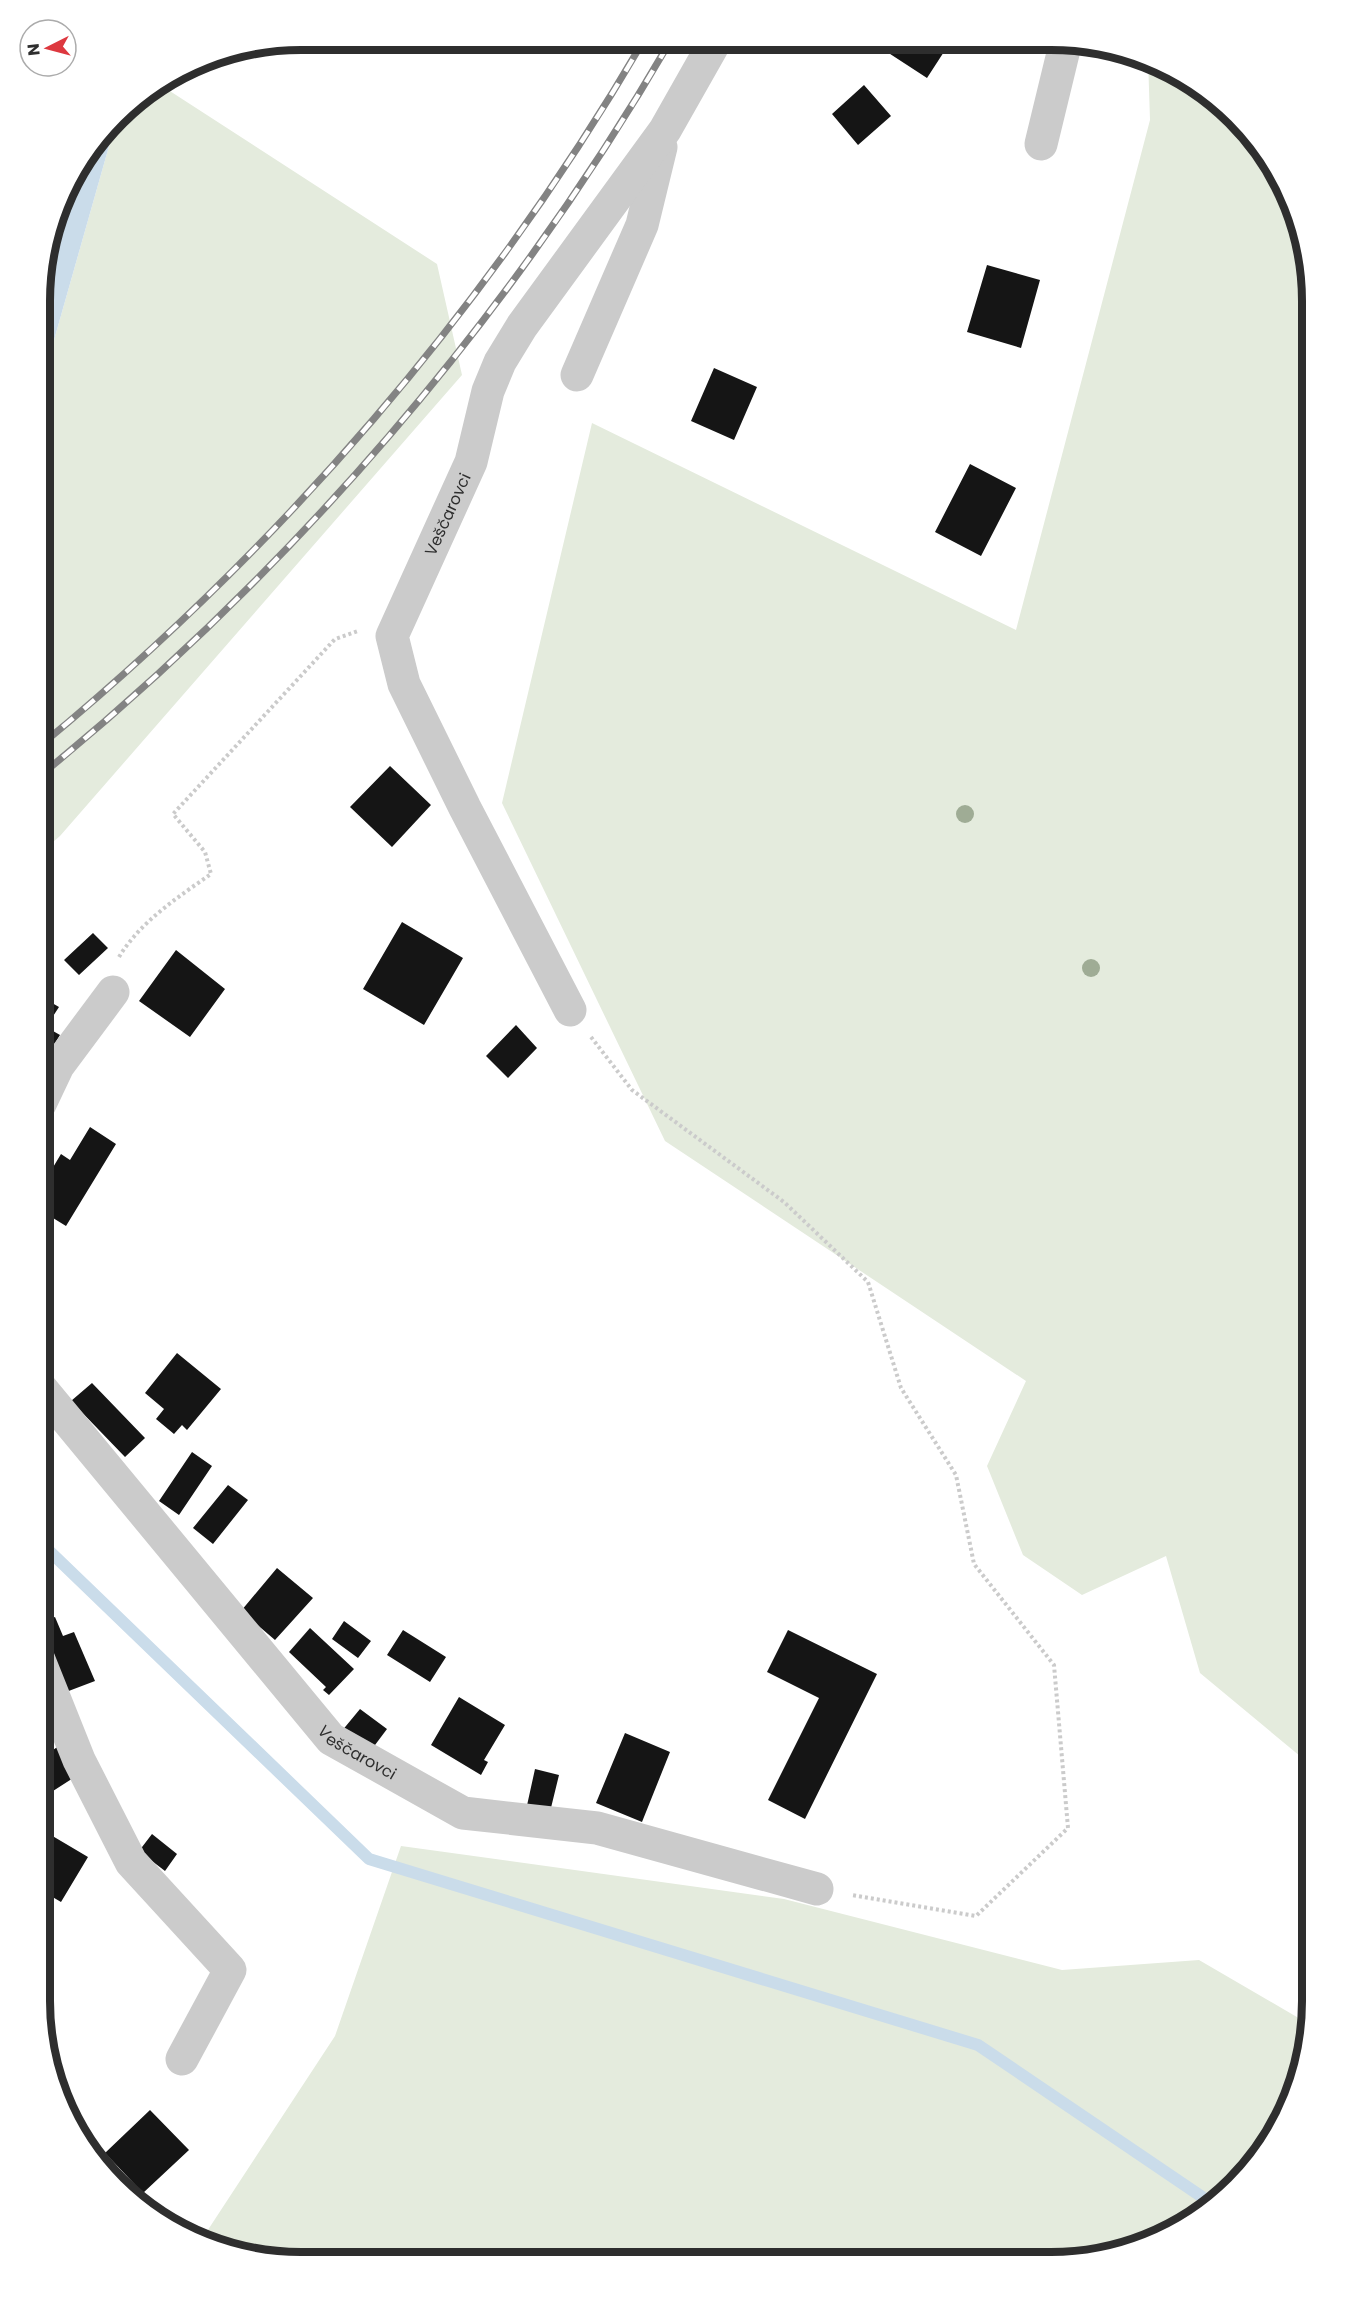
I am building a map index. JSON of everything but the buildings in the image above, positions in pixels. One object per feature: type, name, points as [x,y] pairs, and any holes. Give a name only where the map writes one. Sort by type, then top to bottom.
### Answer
[{"type":"street","name":"Veščarovci","points":[[392,636],[471,462],[488,391],[500,362],[522,326],[665,130],[710,50]]},
{"type":"street","points":[[1041,144],[1064,50]]},
{"type":"street","points":[[577,375],[642,225],[665,130]]},
{"type":"street","points":[[392,636],[404,684],[570,1011]]},
{"type":"street","points":[[50,1083],[58,1066],[113,992]]},
{"type":"street","name":"Veščarovci","points":[[50,1399],[331,1739],[463,1813],[597,1828],[817,1889]]},
{"type":"street","points":[[50,1687],[79,1760],[131,1862],[230,1970],[182,2059]]},
{"type":"path","points":[[113,992],[106,979],[130,939],[183,893],[211,874],[205,852],[173,814],[335,639],[371,627],[392,636]]},
{"type":"path","points":[[570,1011],[632,1090],[784,1202],[868,1282],[901,1388],[956,1475],[974,1564],[1054,1665],[1068,1828],[985,1908],[976,1916],[817,1889]]},
{"type":"shaded area","points":[[1148,69],[1191,92],[1229,123],[1251,148],[1277,189],[1294,235],[1302,284],[1302,1758],[1200,1673],[1166,1556],[1082,1595],[1023,1555],[987,1466],[1026,1381],[665,1141],[502,803],[592,423],[1016,630],[1150,120]]},
{"type":"shaded area","points":[[166,89],[437,264],[462,375],[60,836],[50,844],[50,354],[112,135],[135,112]]},
{"type":"shaded area","points":[[401,1846],[784,1899],[1062,1970],[1199,1960],[1302,2020],[1294,2066],[1277,2112],[1260,2140],[1240,2166],[1204,2200],[1177,2218],[1148,2232],[1101,2247],[1052,2252],[300,2252],[251,2247],[206,2233],[335,2036]]},
{"type":"water","points":[[112,135],[50,354],[50,284],[58,235],[75,189],[92,161]]},
{"type":"waterway","points":[[50,1552],[369,1859],[978,2045],[1205,2199]]},
{"type":"railway","points":[[50,737],[129,669],[214,589],[296,506],[374,419],[448,329],[518,236],[583,139],[638,50]]},
{"type":"railway","points":[[50,767],[133,696],[222,613],[308,526],[389,436],[466,342],[539,245],[607,144],[665,50]]}]
